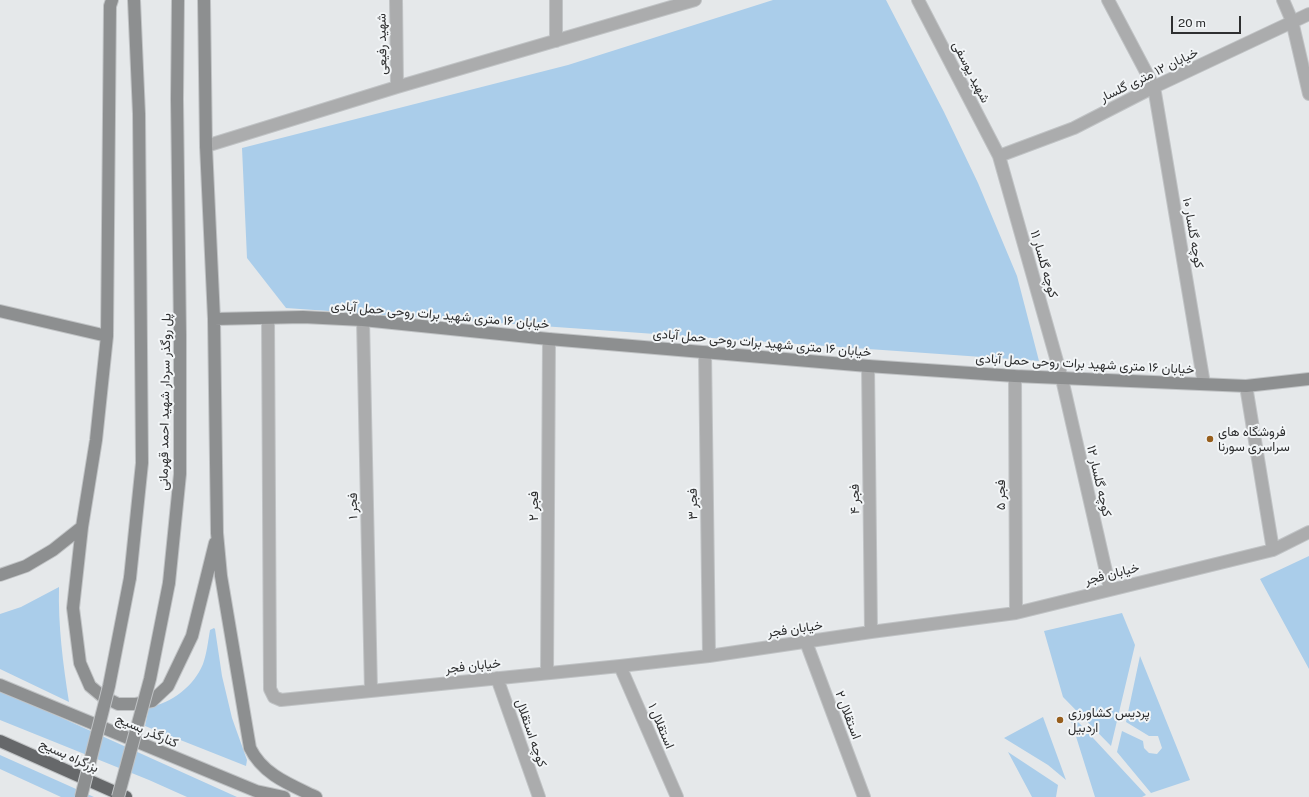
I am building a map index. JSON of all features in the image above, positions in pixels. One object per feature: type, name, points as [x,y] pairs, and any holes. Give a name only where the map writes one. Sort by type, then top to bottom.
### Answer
[{"type":"highway","name":"بزرگراه بسیج","points":[[0,741],[126,797]]},
{"type":"main road","points":[[112,0],[110,14],[107,336],[96,440],[82,527],[73,608],[80,663],[90,686],[102,696],[118,704],[136,704],[152,701],[168,686],[192,636],[217,533]]},
{"type":"main road","name":"پل روگذر سردار شهید احمد قهرمانی","points":[[82,797],[109,686],[130,578],[142,463],[139,114],[134,0]]},
{"type":"main road","name":"پل روگذر سردار شهید احمد قهرمانی","points":[[118,797],[150,679],[169,583],[180,474],[177,99],[178,0]]},
{"type":"main road","points":[[204,0],[206,146],[214,320],[217,533],[221,576],[250,748],[260,763],[274,777],[316,797]]},
{"type":"main road","points":[[0,311],[107,336]]},
{"type":"main road","name":"خیابان ۱۶ متری شهید برات روحی حمل آبادی","points":[[214,320],[303,317],[363,320],[549,339],[868,366],[1062,379],[1246,386],[1309,379]]},
{"type":"main road","points":[[0,575],[26,566],[53,550],[82,527]]},
{"type":"main road","name":"کنارگذر بسیج","points":[[0,684],[256,791],[284,797]]},
{"type":"street","name":"شهید رفیعی","points":[[396,0],[397,87]]},
{"type":"street","points":[[556,0],[556,41]]},
{"type":"street","points":[[206,146],[397,87],[694,0]]},
{"type":"street","name":"شهید یوسفی","points":[[918,0],[999,156]]},
{"type":"street","name":"کوچه گلسار ۱۰","points":[[1108,0],[1154,87],[1204,384]]},
{"type":"street","points":[[1283,0],[1292,21],[1309,94]]},
{"type":"street","name":"خیابان ۱۲ متری گلسار","points":[[999,156],[1074,128],[1154,87],[1309,14]]},
{"type":"street","name":"کوچه گلسار ۱۱","points":[[999,156],[1062,379]]},
{"type":"street","name":"خیابان فجر","points":[[268,318],[270,689],[274,697],[281,700],[709,656],[871,632],[1016,613],[1273,550],[1309,532]]},
{"type":"street","name":"فجر ۱","points":[[363,320],[372,691]]},
{"type":"street","name":"فجر ۲","points":[[547,673],[549,339]]},
{"type":"street","name":"فجر ۳","points":[[704,352],[709,656]]},
{"type":"street","name":"فجر ۴","points":[[868,366],[871,632]]},
{"type":"street","name":"فجر ۵","points":[[1015,376],[1016,613]]},
{"type":"street","name":"کوچه گلسار ۱۲","points":[[1062,379],[1110,589]]},
{"type":"street","points":[[1246,386],[1273,550]]},
{"type":"street","name":"استقلال ۲","points":[[806,642],[864,797]]},
{"type":"street","name":"استقلال ۱","points":[[620,666],[677,797]]},
{"type":"street","name":"کوچه استقلال","points":[[497,678],[539,797]]},
{"type":"shaded area","points":[[773,0],[886,0],[944,112],[978,183],[1017,276],[1039,361],[286,308],[247,258],[242,148],[568,65]]},
{"type":"shaded area","points":[[1309,556],[1309,669],[1260,579]]},
{"type":"shaded area","points":[[59,587],[61,644],[69,702],[0,669],[0,614],[21,607]]},
{"type":"shaded area","points":[[1122,613],[1135,645],[1111,746],[1063,697],[1044,631]]},
{"type":"shaded area","points":[[214,628],[222,676],[232,718],[247,760],[246,766],[145,726],[149,707],[166,702],[174,697],[188,686],[199,672],[203,664],[210,630]]},
{"type":"shaded area","points":[[1140,656],[1190,780],[1151,793],[1117,752],[1122,731],[1143,741],[1144,748],[1149,753],[1157,754],[1162,748],[1158,736],[1149,736],[1126,722]]},
{"type":"shaded area","points":[[0,690],[237,797],[187,797],[149,780],[0,720]]},
{"type":"shaded area","points":[[1068,711],[1146,795],[1142,797],[1095,797]]},
{"type":"shaded area","points":[[1043,717],[1066,780],[1048,765],[1004,738]]},
{"type":"shaded area","points":[[1008,752],[1058,785],[1056,797],[1032,797]]},
{"type":"shaded area","points":[[0,755],[94,797],[61,797],[0,769]]},
{"type":"place","name":"فروشگاه های سراسری سورنا","points":[[1210,439]]},
{"type":"place","name":"پردیس کشاورزی اردبیل","points":[[1060,720]]}]
